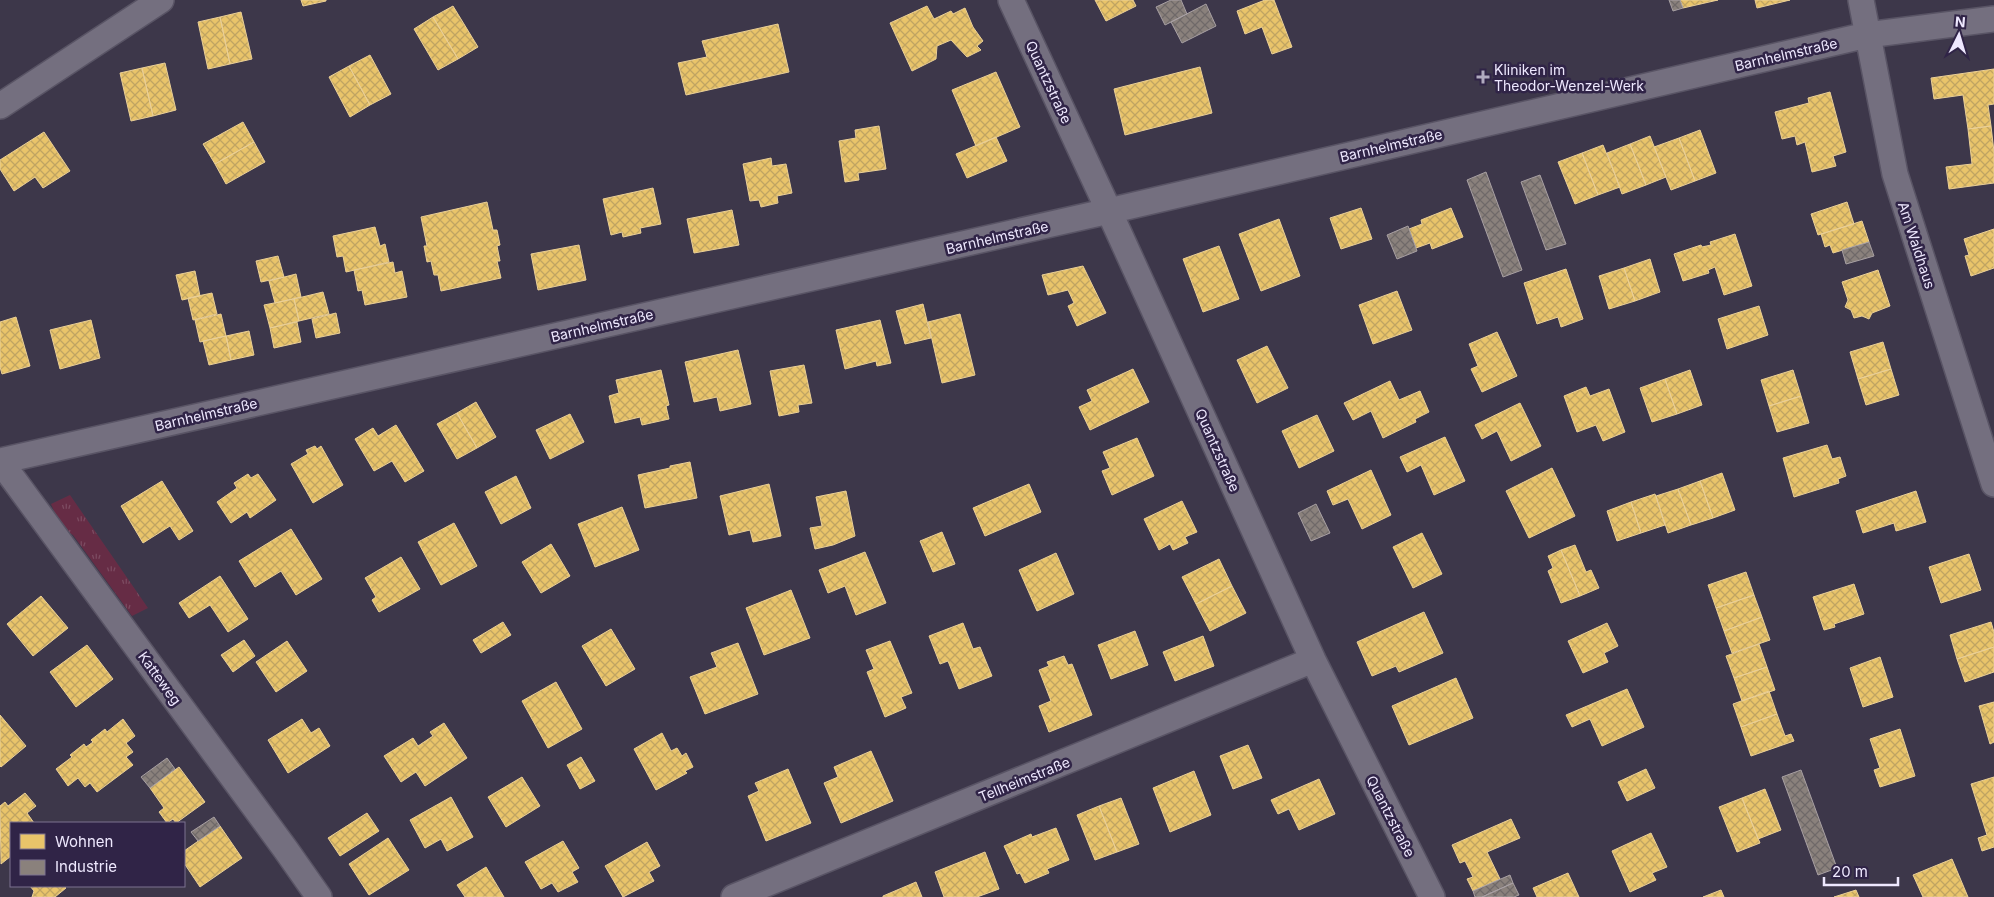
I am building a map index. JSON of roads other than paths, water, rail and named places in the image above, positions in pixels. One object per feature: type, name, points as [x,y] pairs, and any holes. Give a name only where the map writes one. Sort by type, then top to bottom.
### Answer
[{"type":"street","points":[[0,106],[161,0]]},
{"type":"street","name":"Quantzstraße","points":[[1011,0],[1313,660],[1432,897]]},
{"type":"street","name":"Am Waldhaus","points":[[1861,0],[1866,35],[1894,174],[1994,484]]},
{"type":"street","name":"Barnhelmstraße","points":[[0,461],[1109,211],[1866,35],[1994,19]]},
{"type":"street","name":"Katteweg","points":[[0,461],[319,897]]},
{"type":"street","name":"Tellheimstraße","points":[[734,897],[1313,660]]},
{"type":"place","name":"Kliniken im Theodor-Wenzel-Werk","points":[[1483,77]]}]
